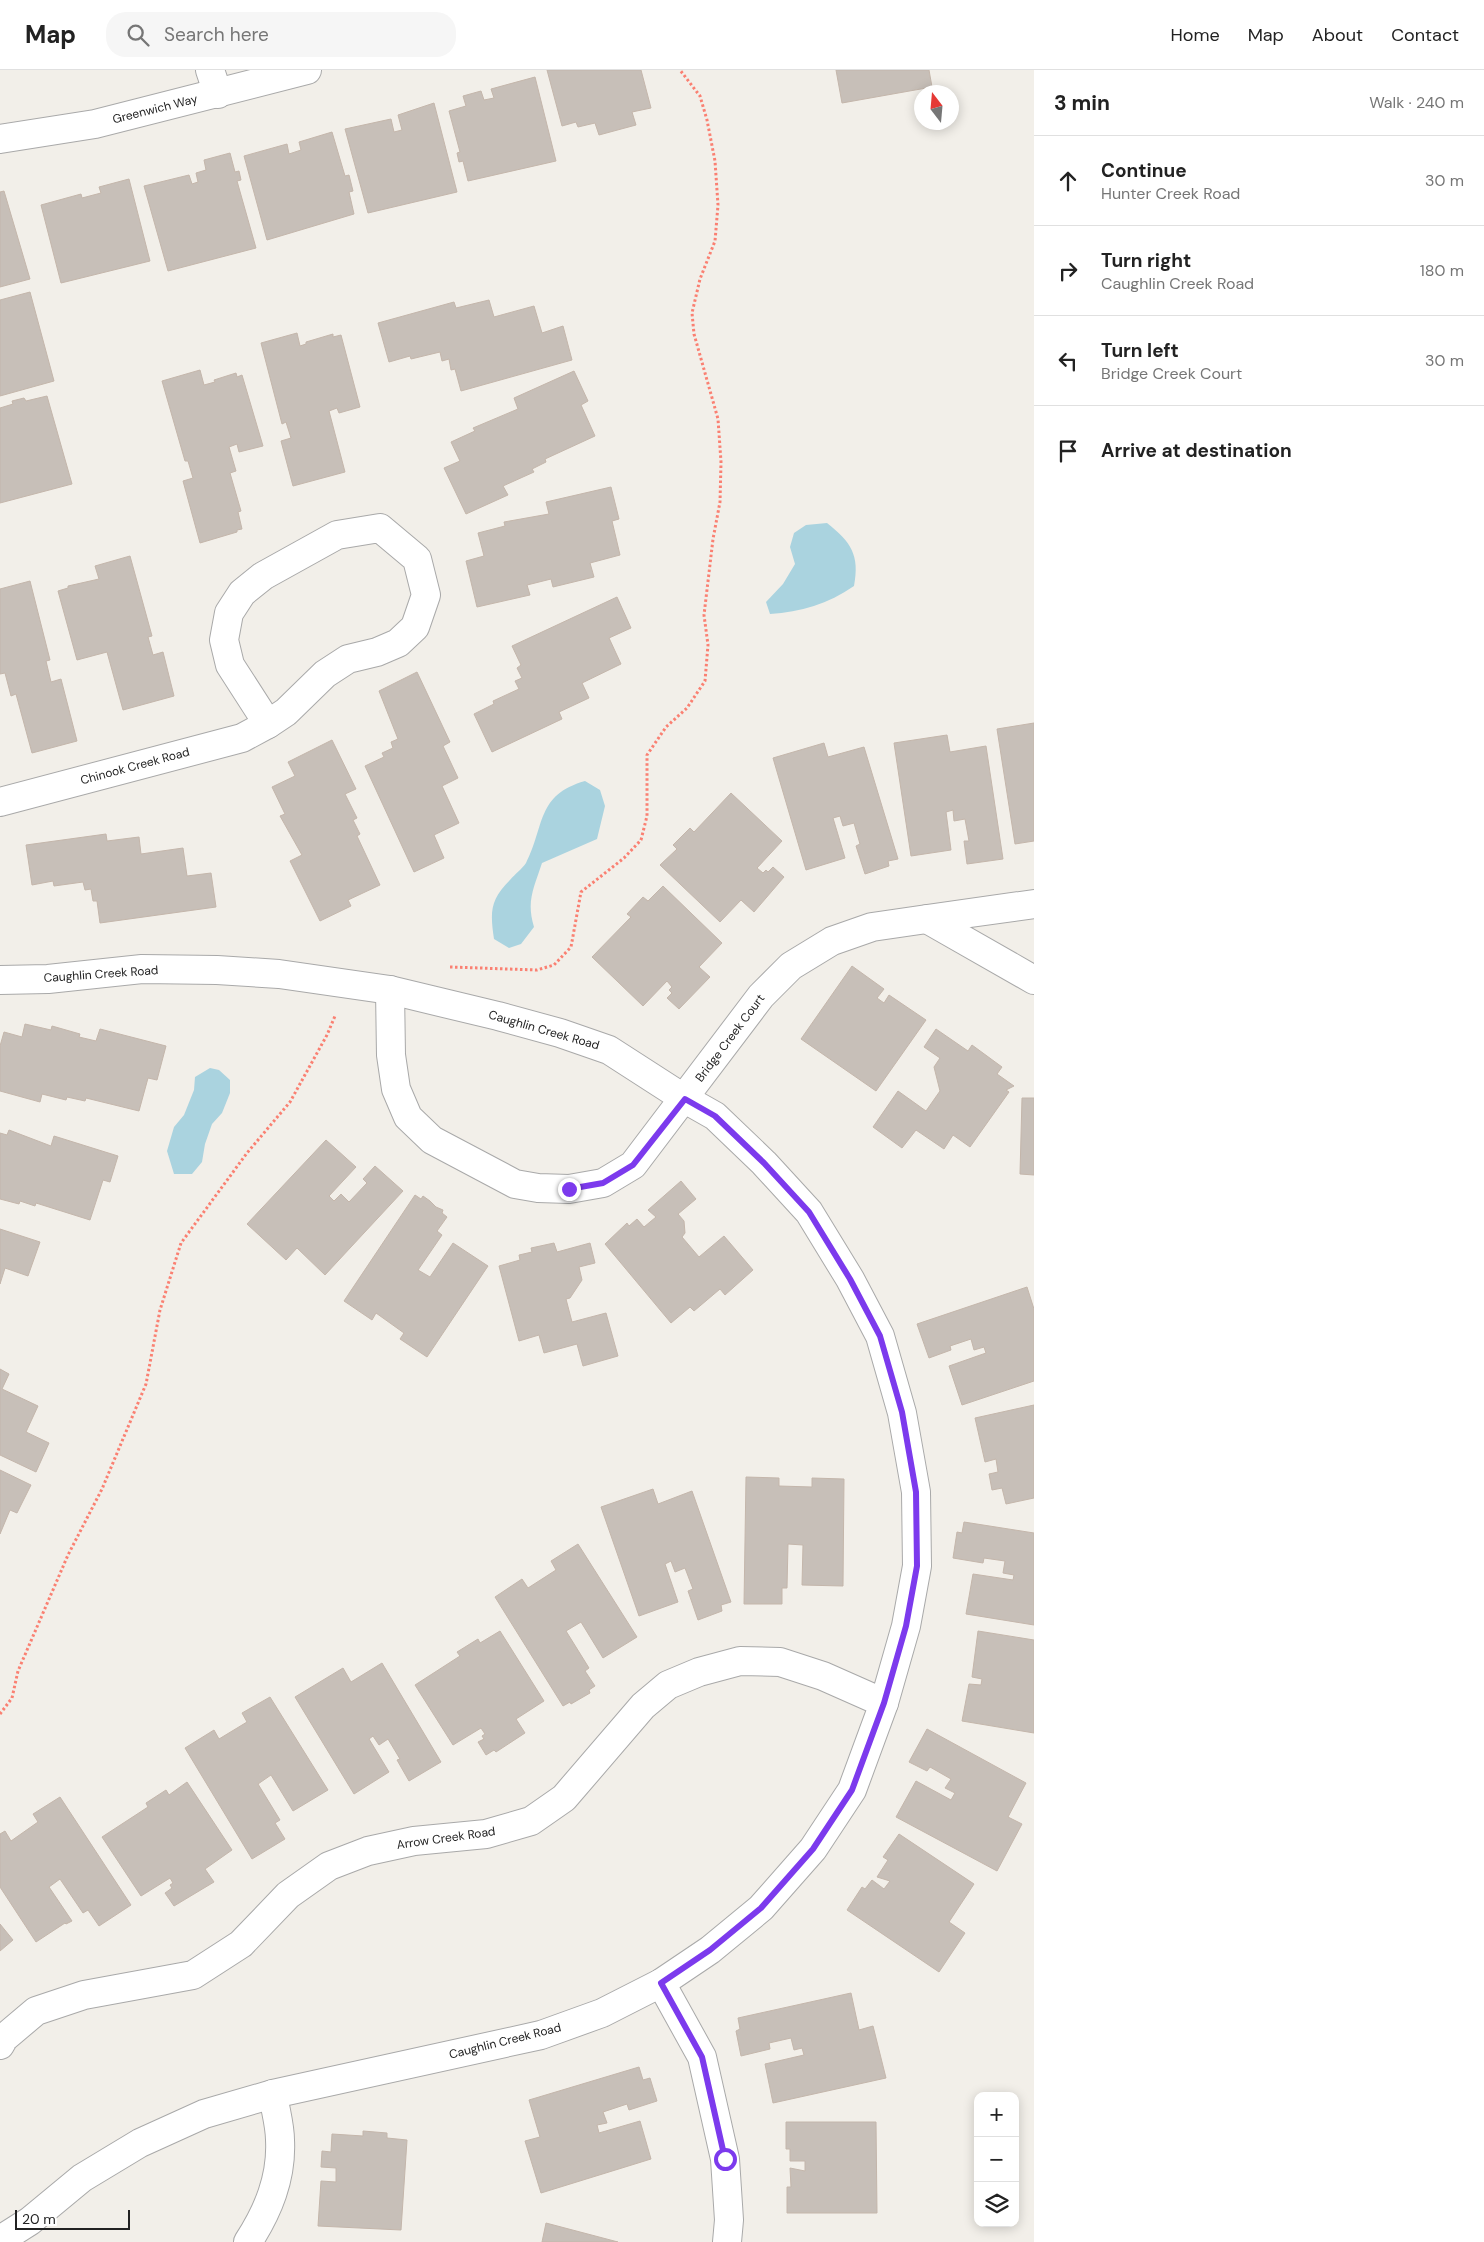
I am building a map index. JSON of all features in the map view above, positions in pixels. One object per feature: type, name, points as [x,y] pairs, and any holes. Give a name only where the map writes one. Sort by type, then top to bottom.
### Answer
[{"type":"street","name":"Greenwich Way","points":[[0,139],[95,124],[214,82],[307,70]]},
{"type":"street","name":"Chinook Creek Road","points":[[0,802],[242,738],[268,724],[286,712],[325,674],[348,659],[377,652],[398,644],[415,627],[426,595],[417,559],[380,528],[337,535],[262,576],[242,592],[229,613],[224,640],[230,665],[268,724]]},
{"type":"street","name":"Bridge Creek Court","points":[[390,990],[392,1064],[396,1089],[408,1116],[432,1140],[515,1184],[538,1188],[569,1189],[603,1183],[633,1165],[685,1099],[761,996],[791,966],[832,941],[872,927],[1034,904]]},
{"type":"street","points":[[927,919],[1034,980]]},
{"type":"street","name":"Caughlin Creek Road","points":[[0,980],[48,979],[142,970],[207,970],[279,974],[390,990],[498,1016],[609,1050],[715,1116],[764,1163],[809,1212],[850,1279],[880,1336],[902,1412],[916,1492],[917,1566],[906,1626],[884,1703],[852,1790],[813,1849],[761,1908],[710,1950],[661,1983],[602,2014],[541,2035],[273,2094],[204,2114],[140,2143],[82,2178],[30,2221],[0,2240]]},
{"type":"street","name":"Arrow Creek Road","points":[[0,2045],[4,2038],[36,2011],[84,1995],[192,1975],[241,1944],[288,1895],[329,1866],[368,1851],[414,1841],[486,1834],[531,1821],[564,1798],[643,1706],[668,1685],[699,1672],[740,1661],[780,1662],[823,1676],[884,1703]]},
{"type":"street","points":[[661,1983],[702,2057],[725,2159],[729,2220],[727,2242]]},
{"type":"street","points":[[248,2242],[264,2217],[277,2179],[280,2140],[273,2094]]},
{"type":"path","points":[[445,967],[537,970],[554,965],[571,947],[581,892],[624,858],[641,840],[647,816],[647,754],[666,727],[687,708],[705,681],[708,645],[704,615],[713,539],[720,502],[721,462],[718,419],[694,334],[692,313],[700,279],[715,240],[718,205],[715,161],[705,112],[700,96],[680,70]]},
{"type":"path","points":[[0,1714],[12,1698],[22,1662],[68,1555],[102,1489],[146,1384],[160,1310],[181,1243],[247,1153],[290,1102],[328,1035],[348,984]]},
{"type":"water","points":[[827,523],[842,536],[852,550],[856,566],[854,586],[834,598],[814,606],[770,614],[766,602],[783,584],[795,564],[790,547],[794,533],[806,525]]},
{"type":"water","points":[[585,781],[600,790],[605,806],[597,839],[542,863],[531,902],[534,927],[521,944],[509,948],[494,939],[492,914],[495,900],[503,887],[526,863],[544,813],[550,803],[569,787]]},
{"type":"water","points":[[210,1068],[219,1070],[230,1080],[230,1093],[222,1113],[212,1124],[205,1144],[202,1162],[192,1174],[174,1174],[167,1151],[174,1127],[184,1115],[194,1090],[195,1077]]},
{"type":"building","points":[[547,70],[641,70],[651,108],[632,112],[636,125],[599,135],[595,123],[578,127],[576,122],[562,126]]},
{"type":"building","points":[[836,70],[929,70],[932,85],[914,85],[914,90],[842,103]]},
{"type":"building","points":[[535,77],[556,161],[468,181],[463,161],[459,162],[457,153],[460,152],[449,111],[466,106],[463,96],[481,91],[484,100],[494,98],[491,89]]},
{"type":"building","points":[[434,103],[457,192],[368,213],[345,129],[391,119],[394,132],[402,130],[398,115]]},
{"type":"building","points":[[332,132],[345,176],[349,175],[353,191],[349,192],[354,214],[267,240],[244,156],[287,144],[289,154],[301,150],[299,142]]},
{"type":"building","points":[[230,153],[235,172],[239,171],[241,180],[237,181],[256,248],[168,271],[144,186],[189,175],[192,184],[198,182],[196,173],[206,170],[204,160]]},
{"type":"building","points":[[129,179],[150,261],[61,283],[41,205],[81,194],[82,198],[101,193],[99,187]]},
{"type":"building","points":[[4,191],[30,279],[0,287],[0,192]]},
{"type":"building","points":[[30,292],[54,381],[0,396],[0,300]]},
{"type":"building","points":[[489,300],[494,317],[534,306],[542,333],[563,326],[572,360],[461,391],[455,369],[451,370],[449,359],[442,361],[440,352],[411,359],[410,356],[389,362],[378,323],[454,302],[456,308]]},
{"type":"building","points":[[297,333],[300,346],[306,344],[306,342],[333,334],[333,337],[341,335],[360,407],[339,413],[337,408],[329,411],[345,472],[293,486],[281,441],[291,438],[286,422],[282,424],[261,343]]},
{"type":"building","points":[[200,370],[204,385],[236,373],[237,377],[242,375],[263,446],[239,452],[237,444],[229,447],[236,471],[230,473],[241,511],[238,512],[242,529],[200,543],[183,481],[193,478],[188,461],[185,461],[162,381]]},
{"type":"building","points":[[574,371],[588,401],[581,405],[595,436],[545,459],[546,462],[532,469],[534,472],[503,486],[508,495],[466,514],[444,468],[460,461],[451,442],[475,431],[473,428],[518,409],[514,398]]},
{"type":"building","points":[[47,396],[72,484],[0,503],[0,408],[13,404],[12,401],[24,398],[26,401]]},
{"type":"building","points":[[611,487],[619,519],[612,521],[620,555],[590,563],[594,577],[553,587],[551,579],[527,585],[530,595],[477,607],[466,561],[484,556],[478,533],[505,526],[504,522],[549,514],[546,502]]},
{"type":"building","points":[[130,556],[152,636],[148,637],[153,655],[163,652],[174,696],[123,710],[107,652],[77,660],[58,591],[68,588],[68,586],[99,579],[95,566]]},
{"type":"building","points":[[30,581],[50,660],[46,661],[51,682],[61,679],[77,741],[32,753],[16,694],[11,696],[5,673],[0,674],[0,589]]},
{"type":"building","points":[[617,597],[631,628],[609,638],[621,664],[582,683],[589,698],[559,712],[562,719],[492,752],[474,714],[494,704],[493,701],[519,689],[515,681],[522,678],[517,668],[521,665],[512,646]]},
{"type":"building","points":[[417,672],[450,742],[443,746],[458,778],[442,786],[459,823],[434,835],[444,858],[414,872],[365,766],[384,757],[382,753],[393,748],[391,742],[398,739],[379,691]]},
{"type":"building","points":[[1034,723],[1034,841],[1015,844],[997,729]]},
{"type":"building","points":[[947,735],[950,752],[986,746],[1003,859],[967,864],[964,841],[969,841],[965,819],[954,821],[953,810],[946,812],[951,850],[911,856],[894,743]]},
{"type":"building","points":[[332,740],[356,789],[345,794],[357,818],[353,820],[360,834],[357,836],[380,885],[348,900],[351,906],[320,921],[290,861],[302,855],[280,816],[285,814],[272,787],[295,776],[288,762]]},
{"type":"building","points":[[824,743],[828,757],[864,747],[898,859],[888,861],[889,866],[865,874],[856,846],[860,844],[854,823],[843,826],[840,816],[833,818],[845,858],[806,870],[773,758]]},
{"type":"building","points":[[731,793],[782,841],[757,868],[763,873],[766,870],[768,872],[773,867],[784,877],[754,912],[741,900],[720,922],[660,865],[677,849],[673,845],[690,828],[694,832]]},
{"type":"building","points":[[106,834],[107,841],[139,837],[141,854],[183,848],[187,876],[211,873],[216,907],[100,923],[97,901],[93,901],[91,889],[85,890],[83,882],[54,886],[53,881],[32,885],[26,845]]},
{"type":"building","points":[[663,886],[722,943],[699,967],[710,977],[679,1009],[667,998],[672,993],[669,990],[672,987],[667,981],[643,1006],[592,957],[631,917],[627,914],[643,897],[648,901]]},
{"type":"building","points":[[852,966],[884,989],[877,998],[884,1003],[889,995],[926,1020],[876,1091],[801,1039]]},
{"type":"building","points":[[25,1024],[51,1030],[52,1026],[80,1034],[79,1037],[96,1041],[100,1029],[166,1046],[157,1080],[148,1078],[139,1111],[86,1098],[85,1101],[67,1097],[66,1100],[42,1094],[40,1102],[0,1091],[0,1046],[4,1032],[22,1037]]},
{"type":"building","points":[[936,1029],[968,1051],[972,1045],[1002,1067],[997,1074],[1014,1086],[1006,1090],[1009,1092],[970,1147],[953,1135],[944,1149],[916,1130],[902,1148],[873,1127],[898,1091],[926,1111],[940,1091],[934,1067],[940,1058],[924,1047]]},
{"type":"building","points":[[1022,1098],[1034,1098],[1034,1175],[1020,1174]]},
{"type":"building","points":[[9,1130],[51,1146],[54,1136],[118,1156],[110,1182],[103,1180],[90,1220],[36,1203],[35,1206],[20,1201],[19,1204],[0,1199],[0,1133],[7,1135]]},
{"type":"building","points":[[326,1140],[356,1167],[329,1196],[334,1201],[341,1194],[349,1202],[367,1183],[363,1179],[375,1166],[403,1191],[325,1275],[297,1248],[286,1260],[247,1224]]},
{"type":"building","points":[[681,1181],[696,1199],[678,1214],[684,1221],[685,1233],[682,1237],[699,1257],[724,1236],[753,1270],[725,1295],[720,1289],[694,1311],[690,1307],[671,1323],[605,1244],[627,1223],[629,1226],[637,1219],[644,1227],[656,1217],[648,1210]]},
{"type":"building","points":[[415,1195],[421,1199],[423,1196],[436,1207],[443,1210],[442,1213],[447,1217],[437,1231],[442,1235],[418,1270],[430,1277],[453,1243],[488,1266],[427,1357],[400,1339],[404,1333],[376,1313],[372,1320],[344,1301]]},
{"type":"building","points":[[0,1229],[40,1242],[28,1276],[5,1268],[0,1284]]},
{"type":"building","points":[[554,1243],[557,1252],[590,1243],[595,1263],[579,1267],[582,1280],[570,1298],[566,1299],[572,1322],[606,1313],[618,1356],[583,1366],[577,1344],[544,1353],[539,1335],[519,1341],[499,1266],[520,1260],[519,1255],[532,1252],[531,1248]]},
{"type":"building","points":[[1027,1287],[1034,1309],[1034,1381],[962,1405],[949,1366],[986,1353],[984,1347],[974,1350],[971,1339],[950,1346],[951,1350],[929,1358],[917,1324]]},
{"type":"building","points":[[0,1369],[9,1374],[2,1389],[38,1406],[26,1432],[49,1443],[36,1472],[0,1455]]},
{"type":"building","points":[[1034,1405],[1034,1498],[1006,1504],[1002,1488],[992,1490],[989,1474],[998,1472],[996,1459],[985,1462],[975,1418]]},
{"type":"building","points":[[0,1470],[31,1485],[17,1513],[10,1510],[0,1534]]},
{"type":"building","points":[[746,1477],[779,1478],[779,1486],[812,1487],[812,1478],[844,1479],[843,1586],[802,1585],[803,1545],[788,1544],[787,1588],[782,1588],[782,1604],[744,1604]]},
{"type":"building","points":[[653,1489],[658,1504],[692,1491],[731,1602],[721,1605],[722,1611],[698,1620],[688,1591],[693,1589],[685,1568],[675,1572],[671,1561],[665,1564],[678,1602],[639,1616],[601,1507]]},
{"type":"building","points":[[964,1522],[1034,1533],[1034,1625],[966,1614],[973,1574],[1013,1580],[1014,1575],[1003,1573],[1005,1561],[984,1558],[983,1563],[953,1558],[957,1532],[962,1533]]},
{"type":"building","points":[[578,1544],[637,1637],[603,1658],[581,1622],[566,1631],[589,1668],[585,1671],[595,1686],[589,1690],[590,1693],[571,1704],[570,1702],[563,1706],[495,1597],[522,1579],[528,1588],[556,1570],[551,1561]]},
{"type":"building","points":[[500,1631],[544,1701],[516,1719],[525,1733],[496,1752],[494,1750],[486,1755],[478,1742],[484,1739],[482,1736],[485,1734],[481,1728],[453,1745],[415,1685],[460,1656],[457,1652],[478,1639],[480,1643]]},
{"type":"building","points":[[978,1631],[1034,1640],[1034,1733],[962,1721],[969,1684],[981,1685],[982,1679],[972,1677]]},
{"type":"building","points":[[382,1663],[441,1762],[409,1781],[397,1760],[400,1759],[388,1739],[379,1745],[373,1736],[369,1739],[389,1772],[354,1794],[295,1697],[343,1668],[351,1682]]},
{"type":"building","points":[[270,1697],[328,1790],[293,1811],[271,1775],[258,1784],[280,1820],[275,1823],[285,1839],[252,1859],[185,1748],[214,1730],[219,1739],[247,1722],[242,1713]]},
{"type":"building","points":[[927,1729],[1026,1783],[1008,1817],[1022,1824],[997,1871],[896,1817],[916,1781],[951,1800],[955,1793],[945,1788],[951,1779],[930,1767],[927,1771],[909,1762]]},
{"type":"building","points":[[187,1782],[232,1850],[205,1869],[214,1882],[174,1906],[165,1893],[172,1888],[170,1885],[173,1883],[170,1878],[141,1896],[102,1837],[148,1807],[146,1803],[166,1790],[169,1795]]},
{"type":"building","points":[[60,1797],[131,1905],[99,1926],[88,1910],[83,1913],[60,1879],[49,1887],[72,1921],[65,1923],[36,1942],[0,1887],[0,1834],[5,1831],[11,1841],[38,1822],[33,1814]]},
{"type":"building","points":[[899,1834],[974,1884],[949,1922],[965,1933],[939,1972],[847,1910],[862,1887],[865,1889],[872,1880],[884,1889],[890,1881],[877,1877],[888,1860],[883,1857]]},
{"type":"building","points":[[0,1924],[13,1940],[0,1951]]},
{"type":"building","points":[[851,1993],[859,2030],[873,2026],[886,2078],[773,2103],[765,2064],[804,2055],[802,2048],[794,2050],[791,2038],[769,2043],[770,2049],[741,2056],[736,2031],[740,2029],[738,2018]]},
{"type":"building","points":[[639,2067],[643,2080],[650,2078],[657,2101],[629,2110],[627,2104],[603,2112],[607,2123],[597,2125],[599,2133],[640,2121],[651,2159],[541,2193],[525,2141],[540,2137],[529,2100]]},
{"type":"building","points":[[786,2122],[876,2122],[877,2213],[787,2213],[787,2187],[791,2187],[790,2168],[805,2171],[805,2161],[790,2161],[790,2149],[786,2149]]},
{"type":"building","points":[[363,2131],[387,2133],[387,2138],[407,2140],[401,2230],[318,2226],[321,2181],[336,2182],[336,2168],[321,2167],[322,2151],[331,2152],[332,2134],[363,2136]]},
{"type":"building","points":[[546,2223],[618,2242],[542,2242]]},
{"type":"route","points":[[569,1189],[603,1183],[633,1165],[685,1099],[715,1116],[764,1163],[809,1212],[850,1279],[880,1336],[902,1412],[916,1492],[917,1566],[906,1626],[884,1703],[852,1790],[813,1849],[761,1908],[710,1950],[661,1983],[702,2057],[725,2159]]}]
